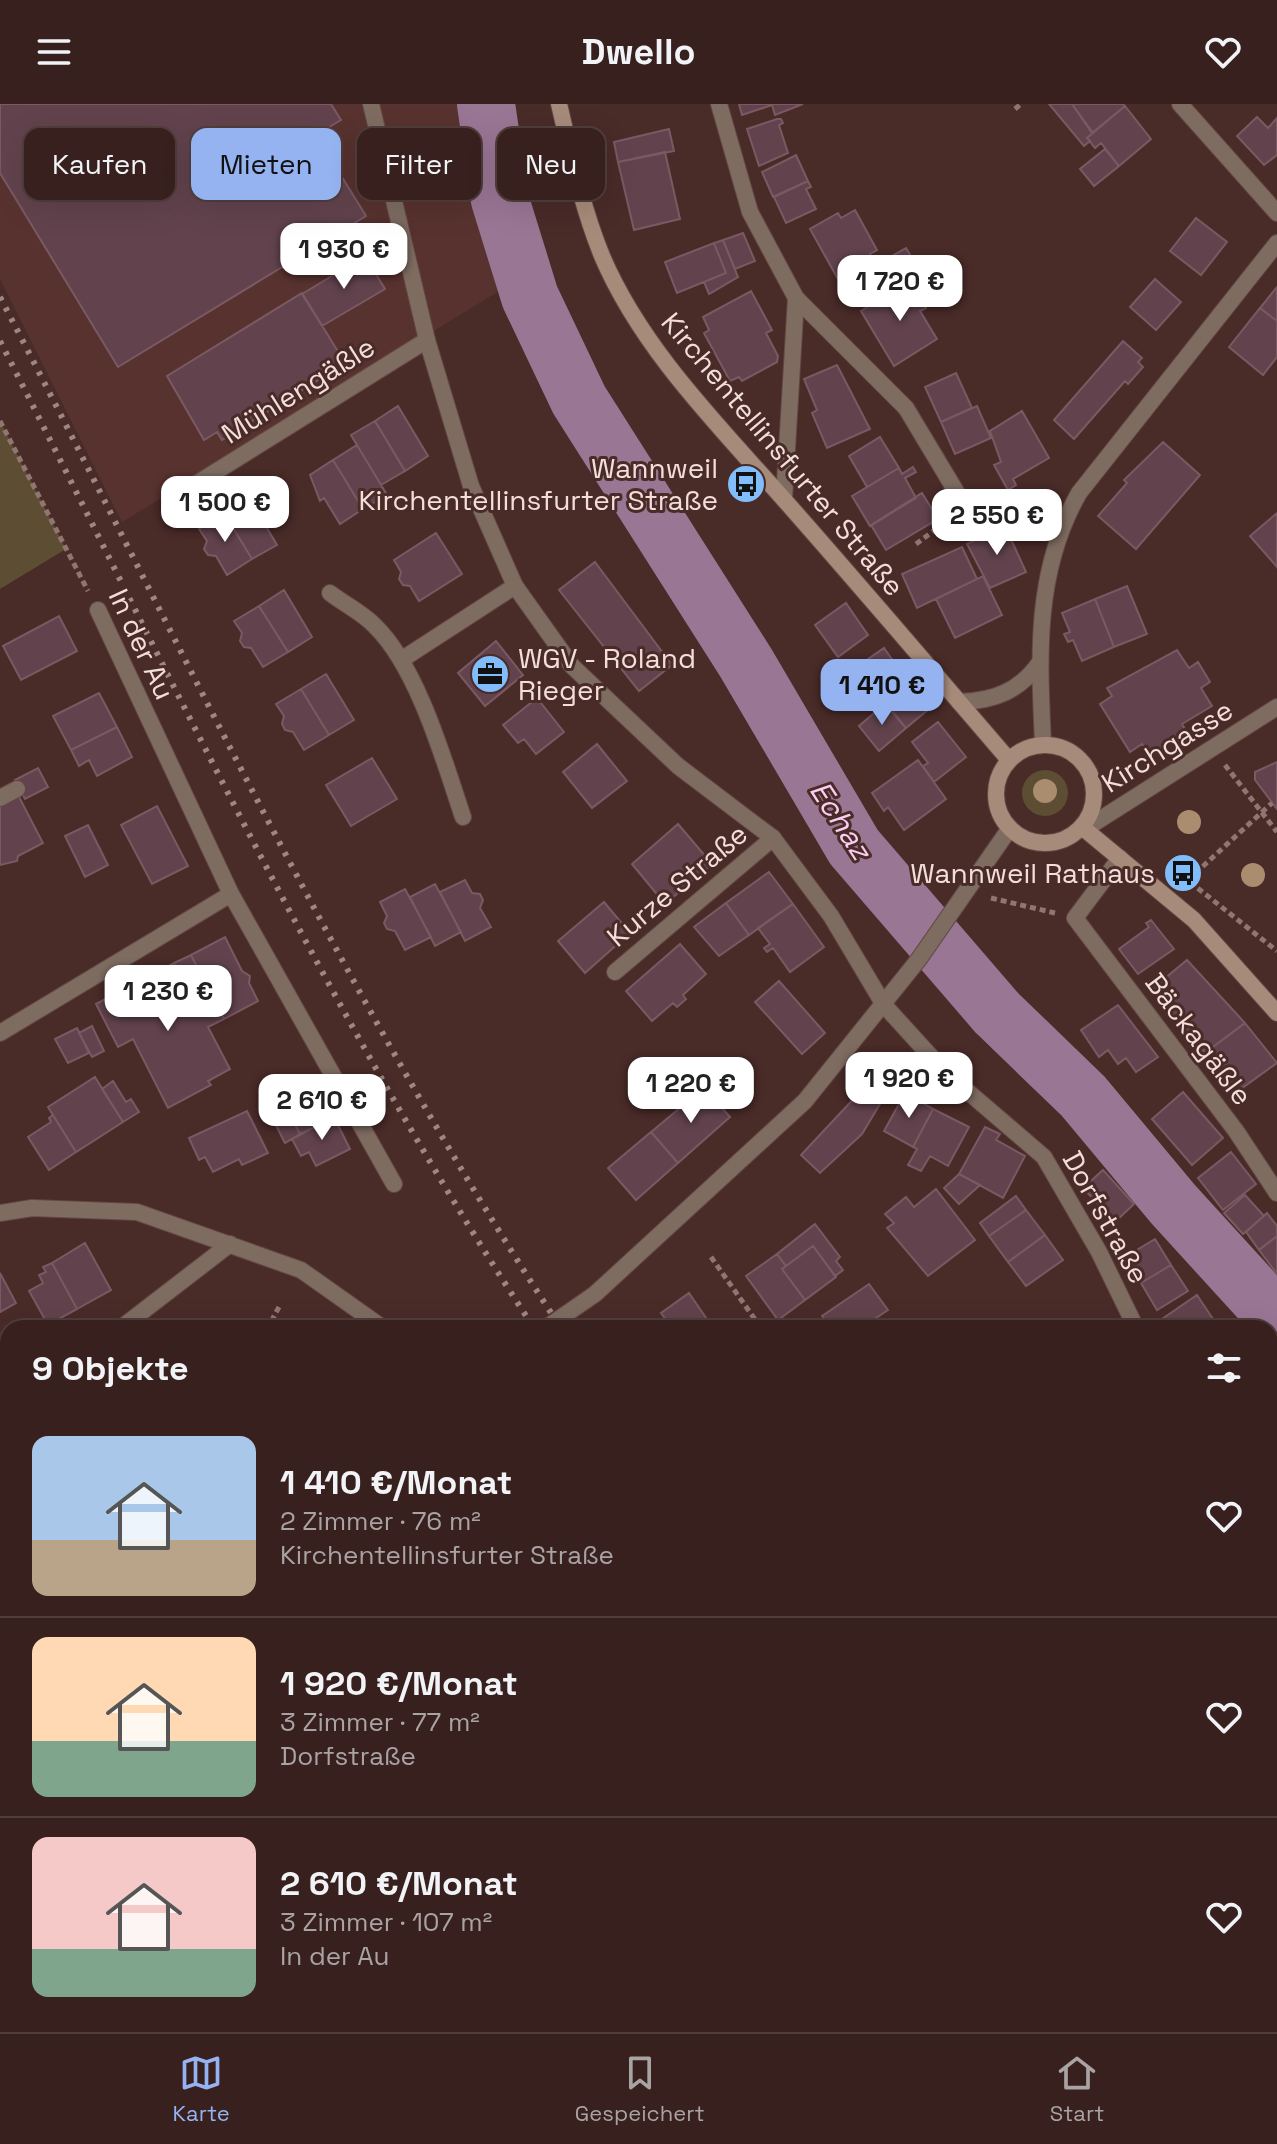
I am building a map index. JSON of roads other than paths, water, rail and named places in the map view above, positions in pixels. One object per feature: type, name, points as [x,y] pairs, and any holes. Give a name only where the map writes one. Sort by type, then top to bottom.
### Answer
[{"type":"main road","name":"Kirchentellinsfurter Straße","points":[[559,104],[582,199],[603,257],[634,315],[682,381],[1009,760]]},
{"type":"main road","points":[[1043,744],[1071,751],[1090,772],[1094,800],[1083,828],[1069,837],[1038,843],[1010,828],[1001,816],[996,787],[1009,760],[1019,752],[1043,744]]},
{"type":"main road","points":[[1083,828],[1194,920],[1277,1013]]},
{"type":"street","name":"Dorfstraße","points":[[371,104],[427,340],[471,486],[515,586],[572,666],[678,766],[773,838],[831,916],[884,1005],[945,1072],[1044,1157],[1099,1252],[1132,1320]]},
{"type":"street","points":[[719,104],[750,212],[796,298],[906,408],[966,508],[1058,532]]},
{"type":"street","points":[[1180,104],[1277,213]]},
{"type":"street","points":[[1043,744],[1040,662],[1045,579],[1058,532],[1088,482],[1277,243]]},
{"type":"street","points":[[784,499],[796,298]]},
{"type":"street","name":"Mühlengäßle","points":[[196,484],[427,340]]},
{"type":"street","points":[[401,660],[515,586]]},
{"type":"street","points":[[330,593],[375,626],[401,660],[438,742],[463,817]]},
{"type":"street","name":"In der Au","points":[[98,610],[231,894],[394,1184]]},
{"type":"street","points":[[959,702],[989,699],[1011,691],[1040,662]]},
{"type":"street","name":"Kirchgasse","points":[[1083,828],[1277,707]]},
{"type":"street","points":[[0,798],[17,789]]},
{"type":"street","points":[[558,1320],[595,1294],[805,1101],[919,959],[1010,828]]},
{"type":"street","name":"Kurze Straße","points":[[615,972],[773,838]]},
{"type":"street","name":"Bäckagäßle","points":[[1120,858],[1075,918],[1236,1131],[1277,1193]]},
{"type":"street","points":[[0,1033],[231,894]]},
{"type":"street","points":[[0,1213],[32,1208],[137,1212],[301,1270],[372,1320]]},
{"type":"street","points":[[131,1320],[230,1244]]},
{"type":"waterway","name":"Echaz","points":[[486,104],[500,200],[530,297],[579,400],[746,663],[854,847],[997,1013],[1083,1096],[1173,1204],[1277,1318]]},
{"type":"railway","points":[[0,297],[336,949],[482,1204],[556,1320]]},
{"type":"railway","points":[[0,341],[189,717],[319,966],[459,1210],[529,1320]]},
{"type":"place","name":"Wannweil Kirchentellinsfurter Straße","points":[[746,484]]},
{"type":"place","name":"WGV - Roland Rieger","points":[[490,674]]},
{"type":"place","name":"Wannweil Rathaus","points":[[1183,873]]}]
